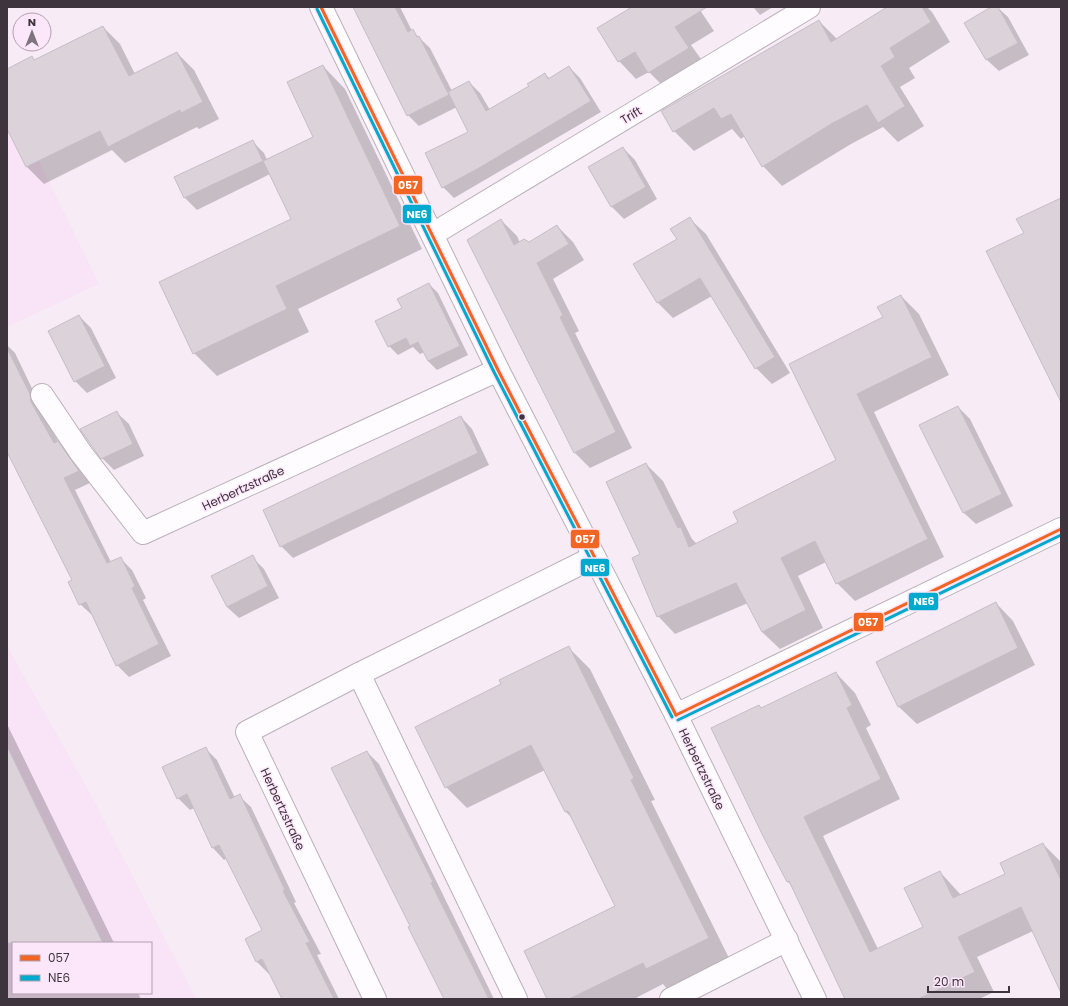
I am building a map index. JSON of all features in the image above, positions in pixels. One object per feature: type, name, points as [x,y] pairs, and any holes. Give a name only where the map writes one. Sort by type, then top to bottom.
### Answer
[{"type":"street","name":"Herbertzstraße","points":[[321,7],[498,370],[676,715],[815,999]]},
{"type":"street","name":"Trift","points":[[433,234],[809,7]]},
{"type":"street","name":"Herbertzstraße","points":[[42,395],[81,453],[143,534],[498,370]]},
{"type":"street","points":[[676,715],[1061,529]]},
{"type":"street","name":"Herbertzstraße","points":[[375,999],[247,732],[359,674],[594,557]]},
{"type":"street","points":[[359,674],[516,999]]},
{"type":"street","points":[[671,999],[787,940]]},
{"type":"shaded area","points":[[7,95],[99,284],[7,327]]},
{"type":"shaded area","points":[[7,646],[91,795],[196,999],[7,999]]},
{"type":"building","points":[[353,7],[395,7],[408,32],[413,29],[417,37],[419,36],[449,95],[407,116]]},
{"type":"building","points":[[632,7],[707,7],[675,27],[689,48],[648,73],[635,52],[618,62],[597,28]]},
{"type":"building","points":[[887,7],[922,7],[931,22],[890,48],[895,57],[881,66],[905,106],[878,123],[867,105],[831,124],[762,167],[731,114],[721,119],[714,108],[673,132],[661,111],[819,20],[831,42]]},
{"type":"building","points":[[991,7],[998,7],[1018,43],[986,60],[964,23]]},
{"type":"building","points":[[103,26],[129,76],[177,52],[203,102],[181,113],[180,110],[108,147],[100,131],[26,167],[7,129],[7,69],[32,56],[34,60]]},
{"type":"building","points":[[323,65],[400,226],[276,286],[287,309],[193,354],[159,282],[291,219],[263,161],[313,137],[287,82]]},
{"type":"building","points":[[569,66],[591,101],[479,168],[442,188],[425,153],[468,132],[448,92],[469,81],[486,111],[529,86],[527,84],[545,73],[548,79]]},
{"type":"building","points":[[253,140],[263,161],[184,198],[174,177]]},
{"type":"building","points":[[623,147],[646,187],[611,207],[588,167]]},
{"type":"building","points":[[1061,198],[1061,402],[986,251],[1024,233],[1016,219]]},
{"type":"building","points":[[690,217],[775,357],[755,369],[700,278],[657,303],[633,264],[677,239],[670,229]]},
{"type":"building","points":[[501,219],[514,245],[524,239],[529,242],[557,225],[569,244],[537,263],[563,315],[560,317],[616,432],[574,453],[467,240]]},
{"type":"building","points":[[429,283],[460,346],[428,361],[418,342],[410,346],[406,338],[388,347],[375,321],[402,308],[397,299]]},
{"type":"building","points":[[901,295],[932,357],[857,394],[928,539],[836,584],[815,541],[781,558],[806,610],[762,632],[736,583],[657,617],[632,558],[640,554],[606,482],[646,463],[678,528],[681,527],[689,547],[738,522],[733,512],[836,460],[789,364],[883,317],[877,307]]},
{"type":"building","points":[[79,315],[105,366],[74,382],[48,331]]},
{"type":"building","points":[[7,348],[30,394],[31,402],[54,443],[58,441],[79,471],[64,478],[107,563],[121,557],[135,586],[132,588],[159,644],[116,666],[86,602],[79,605],[68,582],[72,580],[7,452]]},
{"type":"building","points":[[958,406],[1002,494],[963,513],[919,425]]},
{"type":"building","points":[[117,411],[133,444],[101,459],[80,429]]},
{"type":"building","points":[[461,416],[478,453],[280,547],[263,510]]},
{"type":"building","points":[[253,555],[268,586],[227,607],[211,576]]},
{"type":"building","points":[[996,602],[1018,648],[898,707],[876,662]]},
{"type":"building","points":[[569,646],[634,778],[631,780],[709,938],[646,969],[643,963],[569,999],[547,999],[524,951],[615,906],[568,811],[565,812],[531,745],[445,788],[415,727],[501,684],[499,680]]},
{"type":"building","points":[[836,672],[852,705],[847,708],[881,779],[804,817],[870,952],[923,927],[904,888],[940,871],[953,898],[1005,874],[1000,863],[1043,843],[1061,880],[1061,993],[1021,907],[958,937],[975,972],[918,999],[845,999],[789,881],[787,882],[763,836],[711,728],[759,705],[761,708]]},
{"type":"building","points":[[7,746],[103,942],[7,943]]},
{"type":"building","points":[[206,747],[230,799],[240,794],[285,890],[283,891],[310,942],[306,943],[334,999],[282,999],[262,959],[256,962],[245,939],[262,930],[219,845],[212,848],[187,794],[177,799],[162,767]]},
{"type":"building","points":[[367,751],[433,882],[431,883],[489,999],[444,999],[408,927],[410,926],[331,768]]},
{"type":"transit line","name":"057","points":[[321,7],[498,370],[676,715]]},
{"type":"transit line","name":"NE6","points":[[317,9],[494,372],[672,717]]},
{"type":"transit line","name":"057","points":[[676,715],[1061,529]]},
{"type":"transit line","name":"NE6","points":[[678,720],[1061,535]]}]
